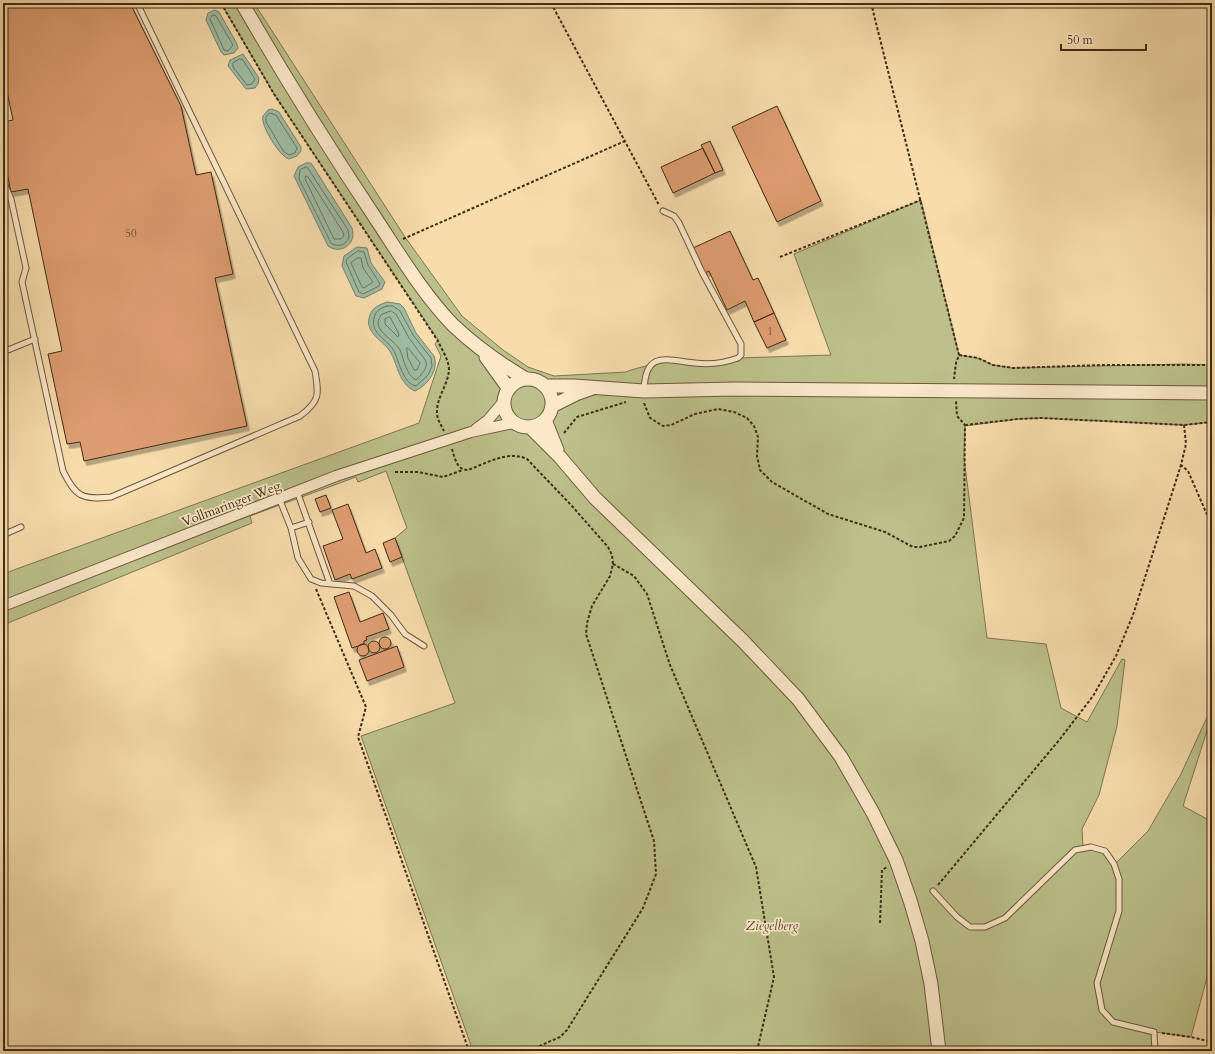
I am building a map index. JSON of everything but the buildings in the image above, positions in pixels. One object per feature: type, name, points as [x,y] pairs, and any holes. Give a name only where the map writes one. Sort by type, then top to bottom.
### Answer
[{"type":"street","points":[[242,3],[280,69],[336,159],[429,296],[452,324],[483,352],[526,379],[539,382],[545,386],[551,395],[552,406],[545,420],[541,424],[530,428]]},
{"type":"street","points":[[483,352],[501,381],[509,389]]},
{"type":"street","points":[[526,379],[519,381],[509,389],[504,401],[507,416],[513,423],[530,428],[560,457],[595,498],[743,641],[798,699],[841,756],[877,820],[896,860],[910,900],[922,941],[931,984],[939,1051]]},
{"type":"street","points":[[545,386],[574,386],[644,391],[735,389],[1212,393]]},
{"type":"street","points":[[552,406],[576,394],[594,388]]},
{"type":"street","name":"Vollmaringer Weg","points":[[471,432],[488,420],[504,401]]},
{"type":"street","points":[[545,420],[560,457]]},
{"type":"street","name":"Vollmaringer Weg","points":[[3,606],[336,476],[471,432],[513,423]]},
{"type":"lane","points":[[3,181],[11,199],[26,268],[22,282],[63,471],[70,486],[90,499],[111,497],[300,416],[313,406],[318,392],[315,371],[137,3]]},
{"type":"lane","points":[[644,391],[646,372],[656,360],[664,358],[696,364],[714,364],[738,358],[742,350],[741,344],[702,272],[679,223],[674,216],[663,211]]},
{"type":"lane","points":[[3,352],[34,339]]},
{"type":"lane","points":[[297,491],[330,584]]},
{"type":"lane","points":[[279,498],[291,528],[298,558],[312,579],[330,584],[354,586],[372,596],[391,615],[405,634],[424,646]]},
{"type":"lane","points":[[291,528],[308,522]]},
{"type":"lane","points":[[3,534],[21,527]]},
{"type":"lane","points":[[933,891],[970,927],[985,928],[1005,918],[1075,850],[1091,846],[1104,851],[1114,864],[1120,896],[1119,911],[1097,983],[1102,1010],[1113,1022],[1154,1032],[1155,1051]]},
{"type":"path","points":[[220,3],[274,94],[438,341],[445,355],[449,370],[445,388],[438,404],[437,413],[458,466],[463,470]]},
{"type":"path","points":[[551,3],[663,211]]},
{"type":"path","points":[[644,391],[646,411],[656,423],[663,426],[670,426],[695,414],[718,409],[734,412],[747,418],[754,426],[758,437],[757,456],[760,470],[772,482],[828,514],[885,532],[913,547],[949,541],[955,536],[964,518],[965,426],[957,416],[954,375],[959,356],[872,3]]},
{"type":"path","points":[[392,243],[625,140]]},
{"type":"path","points":[[780,258],[921,200]]},
{"type":"path","points":[[959,356],[978,358],[993,365],[1013,368],[1101,365],[1212,365]]},
{"type":"path","points":[[562,435],[577,417],[627,402]]},
{"type":"path","points":[[965,426],[1018,419],[1041,418],[1184,425],[1212,422]]},
{"type":"path","points":[[933,891],[1060,739],[1093,696],[1112,663],[1133,615],[1181,465],[1186,444],[1184,425]]},
{"type":"path","points":[[395,472],[418,472],[443,477],[463,470],[468,470],[502,457],[512,455],[520,456],[527,459],[572,506],[608,547],[612,555],[613,564],[610,576],[592,606],[587,623],[586,634],[654,841],[656,874],[643,908],[567,1030],[560,1037],[528,1051]]},
{"type":"path","points":[[1181,465],[1188,471],[1212,526]]},
{"type":"path","points":[[613,564],[634,576],[647,594],[658,633],[670,665],[756,867],[774,976],[757,1051]]},
{"type":"path","points":[[312,579],[366,707],[358,737],[469,1051]]},
{"type":"path","points":[[880,881],[880,922]]},
{"type":"path","points":[[1154,1032],[1191,1037],[1212,1042]]},
{"type":"green space","name":"Ziegelberg","points":[[221,3],[254,3],[405,237],[462,316],[503,350],[528,367],[554,376],[626,372],[649,365],[656,360],[696,364],[738,358],[831,355],[794,254],[921,200],[959,355],[978,358],[993,365],[1013,368],[1184,364],[1212,365],[1212,422],[1184,425],[1041,418],[1018,419],[965,426],[964,458],[987,638],[1046,644],[1061,708],[1087,722],[1122,659],[1125,660],[1117,726],[1099,795],[1082,829],[1083,847],[1098,848],[1115,864],[1148,831],[1181,774],[1208,715],[1212,715],[1183,806],[1207,819],[1212,818],[1212,959],[1191,1037],[1155,1032],[1154,1051],[473,1051],[361,736],[455,703],[395,538],[407,528],[386,471],[358,482],[356,477],[250,516],[252,523],[3,625],[3,575],[11,571],[419,423],[441,356],[435,344],[438,340],[274,94]]},
{"type":"water","points":[[215,10],[219,12],[237,44],[238,48],[234,53],[224,55],[221,52],[206,20],[208,13]]},
{"type":"water","points":[[243,54],[259,78],[258,84],[255,88],[246,89],[228,66],[230,60]]},
{"type":"water","points":[[272,109],[279,112],[301,147],[301,151],[297,156],[289,159],[285,157],[276,147],[268,133],[263,116],[268,110]]},
{"type":"water","points":[[306,163],[311,163],[352,228],[352,239],[347,246],[343,248],[338,249],[328,246],[294,176],[298,167]]},
{"type":"water","points":[[357,247],[367,248],[371,263],[385,282],[382,289],[364,298],[356,296],[342,266],[344,256]]},
{"type":"water","points":[[387,302],[400,304],[404,308],[416,333],[434,356],[434,372],[424,385],[415,391],[405,384],[388,348],[375,336],[369,327],[370,315],[373,310],[379,305]]}]
